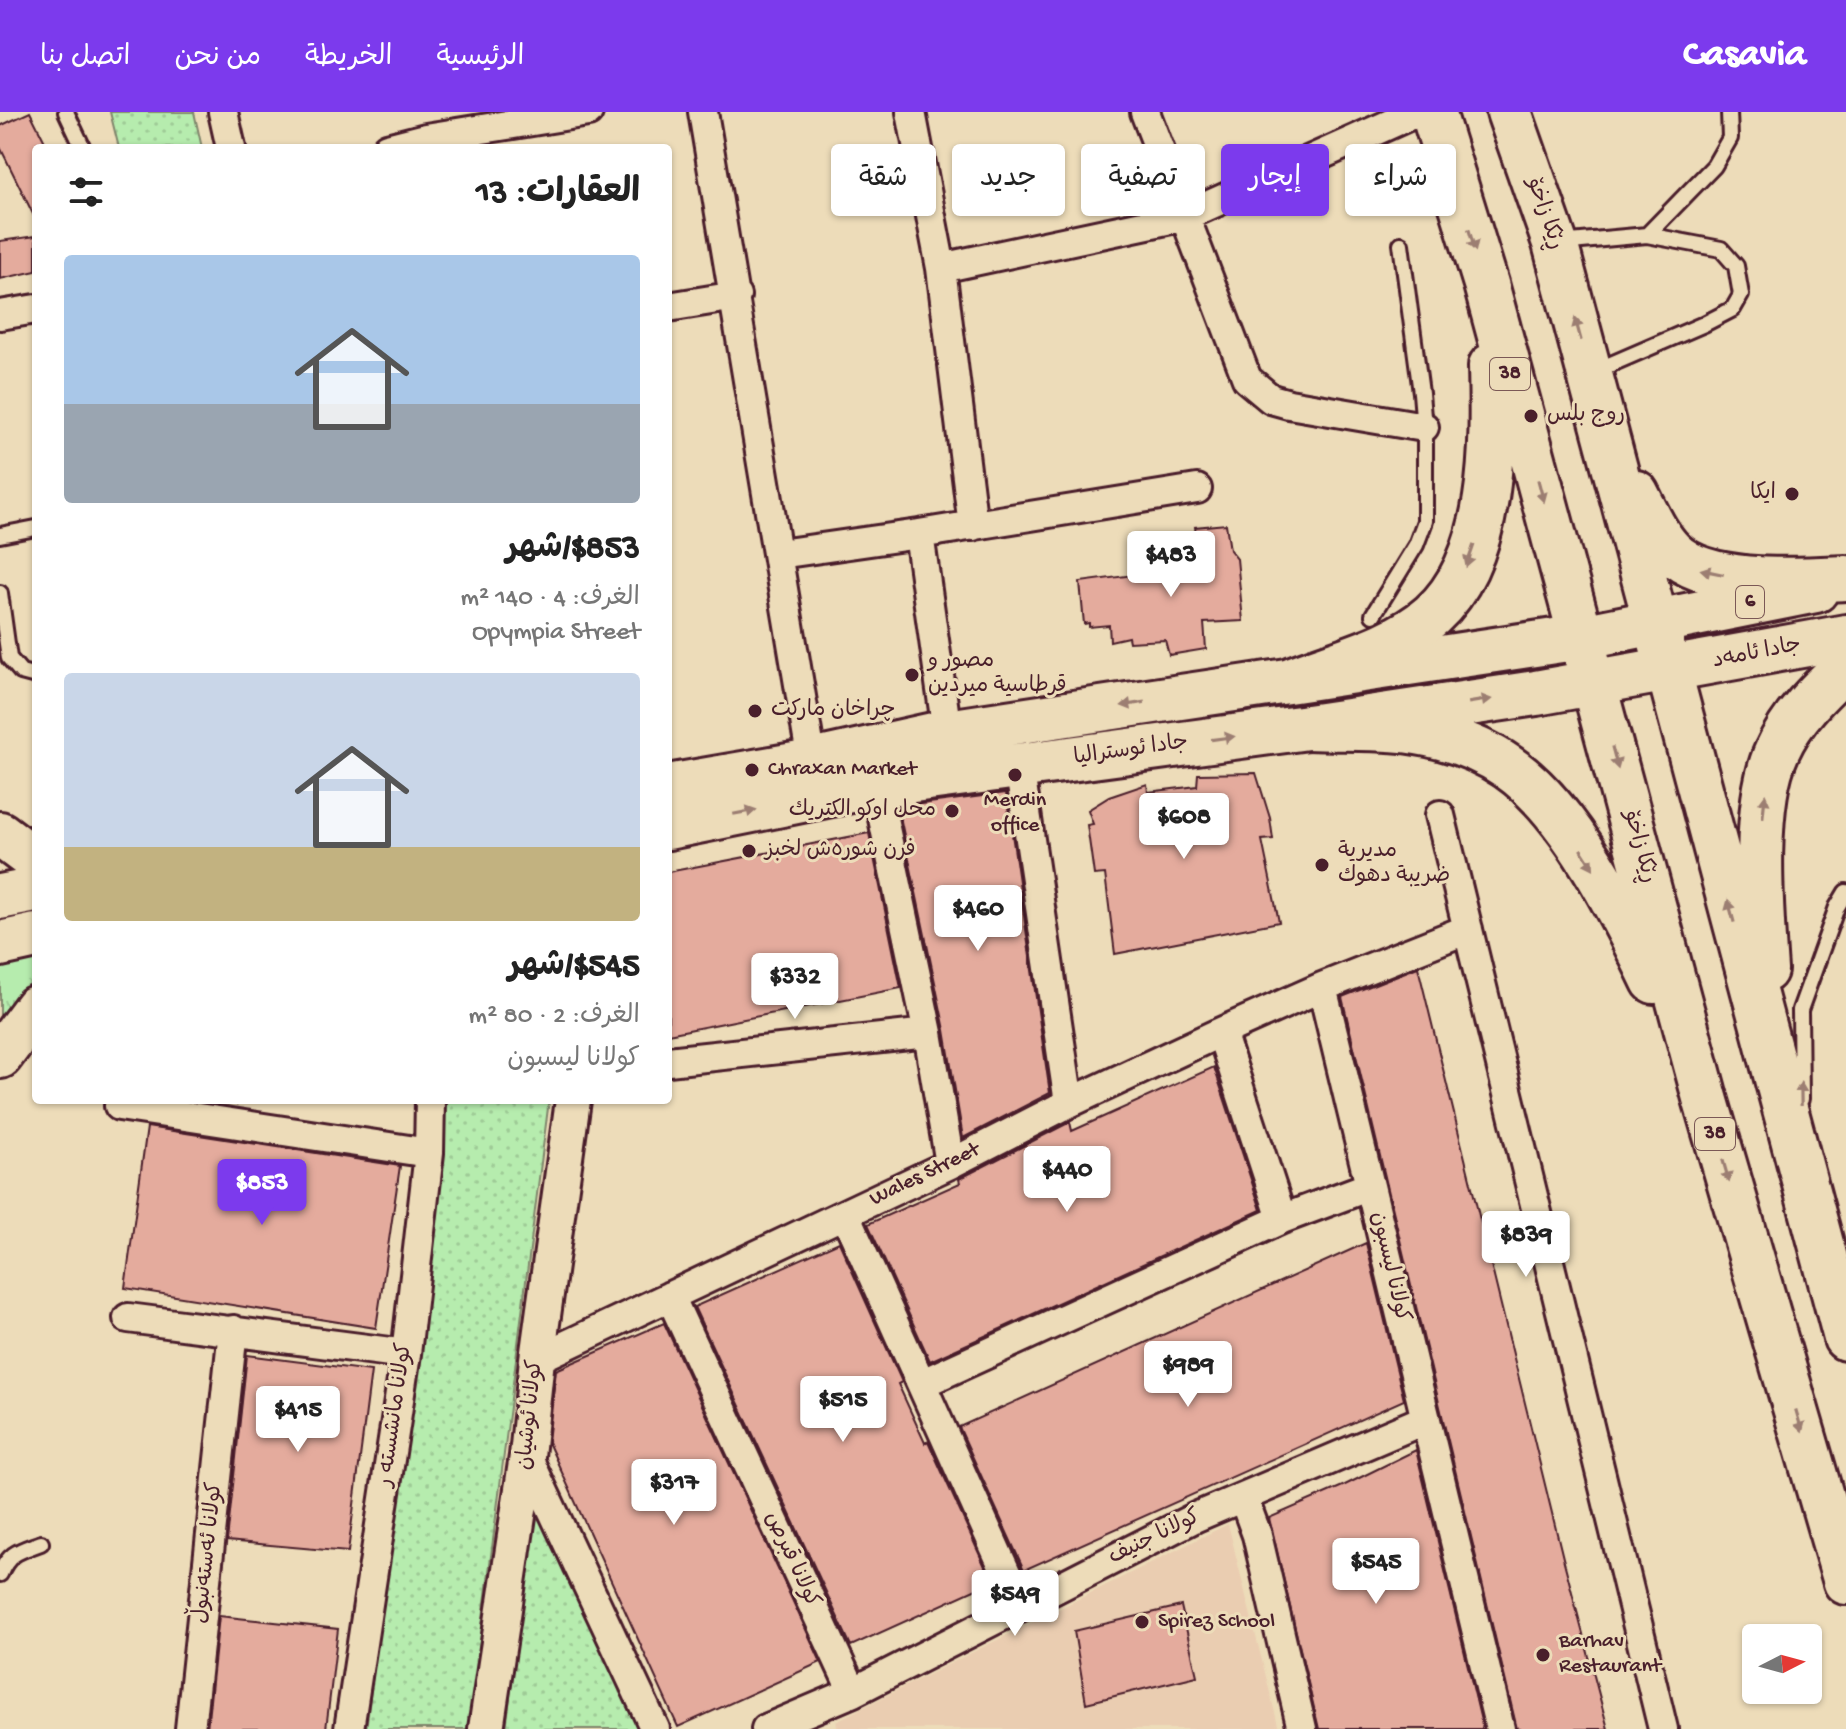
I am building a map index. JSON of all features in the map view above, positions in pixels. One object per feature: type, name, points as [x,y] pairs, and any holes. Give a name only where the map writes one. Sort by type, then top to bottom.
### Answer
[{"type":"main road","name":"ڕێکا زاخۆ","points":[[1433,112],[1486,284],[1705,1098],[1846,1582]]},
{"type":"main road","name":"ڕێکا زاخۆ","points":[[1509,112],[1555,243],[1846,1338]]},
{"type":"main road","points":[[1293,679],[1382,645],[1430,616],[1454,592],[1469,562],[1482,517],[1489,466],[1492,413],[1486,284]]},
{"type":"main road","points":[[1595,394],[1628,479],[1649,518],[1671,551],[1693,568],[1750,577],[1846,578]]},
{"type":"main road","name":"6","points":[[1654,621],[1846,585]]},
{"type":"main road","name":"جادا ئوسترالیا","points":[[672,786],[812,762],[947,732],[1581,637],[1654,621]]},
{"type":"main road","name":"جادا ئامەد","points":[[1595,683],[1846,637]]},
{"type":"main road","points":[[1776,1080],[1764,967],[1762,827],[1766,788],[1776,752],[1794,721],[1816,693],[1846,666]]},
{"type":"main road","name":"جادا ئوسترالیا","points":[[672,826],[876,785],[1308,727],[1595,683]]},
{"type":"main road","points":[[1308,727],[1438,736],[1472,747],[1509,767],[1536,791],[1558,816],[1627,925],[1705,1098]]},
{"type":"main road","points":[[0,834],[32,858]]},
{"type":"main road","points":[[0,897],[32,891]]},
{"type":"main road","points":[[0,944],[32,937]]},
{"type":"main road","points":[[0,1056],[32,1013]]},
{"type":"street","points":[[223,112],[230,144]]},
{"type":"street","points":[[393,144],[424,125],[588,112]]},
{"type":"street","points":[[703,112],[812,762]]},
{"type":"street","points":[[911,112],[941,268],[973,526]]},
{"type":"street","points":[[1145,112],[1157,144]]},
{"type":"street","points":[[1205,207],[1417,112]]},
{"type":"street","points":[[941,268],[1185,216],[1247,379],[1271,399],[1289,404],[1424,427]]},
{"type":"street","points":[[672,306],[736,296]]},
{"type":"street","points":[[0,315],[32,310]]},
{"type":"street","points":[[779,554],[1197,489]]},
{"type":"street","points":[[919,534],[947,732]]},
{"type":"street","points":[[1019,765],[1069,1103]]},
{"type":"street","points":[[876,785],[928,1033],[950,1164]]},
{"type":"street","points":[[1440,815],[1663,1729]]},
{"type":"street","name":"Wales Street","points":[[537,1359],[1221,1032],[1322,987],[1468,929]]},
{"type":"street","points":[[1322,987],[1370,1186]]},
{"type":"street","points":[[1221,1032],[1282,1219]]},
{"type":"street","points":[[672,1061],[928,1033]]},
{"type":"street","name":"كولانا مانشسته ر","points":[[349,1729],[406,1354],[429,1153],[430,1104]]},
{"type":"street","name":"كولانا ئوشيان","points":[[486,1729],[527,1456],[537,1359],[572,1104]]},
{"type":"street","points":[[119,1106],[429,1153]]},
{"type":"street","name":"كولانا ليسبون","points":[[923,1383],[1282,1219],[1370,1186],[1500,1729]]},
{"type":"street","points":[[845,1214],[1021,1606]]},
{"type":"street","name":"كولانا قبرص","points":[[670,1296],[853,1692]]},
{"type":"street","points":[[128,1318],[406,1354]]},
{"type":"street","name":"كولانا ئەستەنبوڵ","points":[[190,1729],[233,1330]]},
{"type":"street","name":"كولانا جنيف","points":[[766,1729],[809,1720],[853,1692],[1196,1517],[1426,1419]]},
{"type":"street","points":[[527,1456],[655,1729]]},
{"type":"street","points":[[1243,1497],[1257,1535],[1302,1729]]},
{"type":"lane","points":[[66,112],[81,144]]},
{"type":"lane","points":[[1647,235],[1714,166],[1730,138],[1729,112]]},
{"type":"lane","points":[[1555,243],[1647,235],[1721,249],[1736,266],[1741,295],[1733,309],[1704,324],[1595,394]]},
{"type":"lane","points":[[1373,615],[1416,545],[1425,521],[1424,427],[1401,244]]},
{"type":"lane","points":[[0,535],[32,529]]},
{"type":"lane","points":[[0,593],[9,658],[21,672],[32,675]]},
{"type":"lane","points":[[1802,1172],[1800,1010],[1846,892]]},
{"type":"lane","points":[[0,1574],[5,1561],[15,1553],[41,1543]]},
{"type":"shaded area","name":"Spirez School","points":[[1228,1524],[1279,1729],[838,1729],[836,1721]]},
{"type":"green space","points":[[110,112],[194,112],[201,144],[118,144]]},
{"type":"green space","points":[[32,949],[32,997],[0,1034],[0,955]]},
{"type":"green space","points":[[443,1104],[548,1104],[469,1729],[366,1729],[437,1177]]},
{"type":"green space","points":[[534,1504],[641,1729],[506,1729]]},
{"type":"building","points":[[30,112],[46,144],[32,144],[32,212],[0,147],[0,126]]},
{"type":"building","points":[[32,237],[32,272],[0,279],[0,241]]},
{"type":"building","points":[[1226,524],[1230,550],[1237,559],[1243,621],[1204,623],[1206,649],[1169,655],[1165,640],[1129,642],[1128,637],[1110,641],[1109,625],[1089,627],[1089,623],[1084,624],[1080,582],[1141,574],[1142,578],[1184,572],[1185,565],[1200,566],[1195,527]]},
{"type":"building","points":[[1256,773],[1270,818],[1273,839],[1262,840],[1279,922],[1115,954],[1105,874],[1094,875],[1087,825],[1093,824],[1088,810],[1109,797],[1147,784],[1148,792],[1197,786],[1198,774]]},
{"type":"building","points":[[1006,793],[1050,1093],[963,1138],[945,1030],[898,807]]},
{"type":"building","points":[[869,833],[901,988],[672,1033],[672,871]]},
{"type":"building","points":[[1418,967],[1608,1729],[1517,1729],[1342,997]]},
{"type":"building","points":[[1214,1067],[1261,1210],[930,1361],[868,1224],[960,1183],[959,1179],[1070,1122],[1072,1131]]},
{"type":"building","points":[[147,1127],[400,1166],[376,1328],[125,1288]]},
{"type":"building","points":[[839,1242],[902,1382],[898,1384],[925,1443],[928,1441],[992,1582],[851,1646],[694,1307]]},
{"type":"building","points":[[1366,1243],[1404,1400],[1024,1570],[959,1427]]},
{"type":"building","points":[[664,1323],[821,1662],[678,1727],[548,1442],[556,1370]]},
{"type":"building","points":[[247,1355],[371,1371],[348,1552],[227,1541]]},
{"type":"building","points":[[1416,1450],[1483,1729],[1319,1729],[1269,1518]]},
{"type":"building","points":[[1181,1606],[1197,1676],[1086,1703],[1074,1631]]},
{"type":"building","points":[[219,1616],[338,1629],[326,1729],[207,1729]]},
{"type":"place","name":"روج بلس","points":[[1531,416]]},
{"type":"place","name":"ايكا","points":[[1792,494]]},
{"type":"place","name":"مصور و قرطاسية ميردين","points":[[912,675]]},
{"type":"place","name":"چراخان ماركت","points":[[755,711]]},
{"type":"place","name":"Chraxan Market","points":[[752,770]]},
{"type":"place","name":"Merdin office","points":[[1015,775]]},
{"type":"place","name":"محل اوكو الكتريك","points":[[952,811]]},
{"type":"place","name":"فرن شوره‌ش لخبز","points":[[749,851]]},
{"type":"place","name":"مديرية ضريبة دهوك","points":[[1322,865]]},
{"type":"place","name":"Spirez School","points":[[1142,1622]]},
{"type":"place","name":"Barhav Restaurant","points":[[1543,1655]]}]
